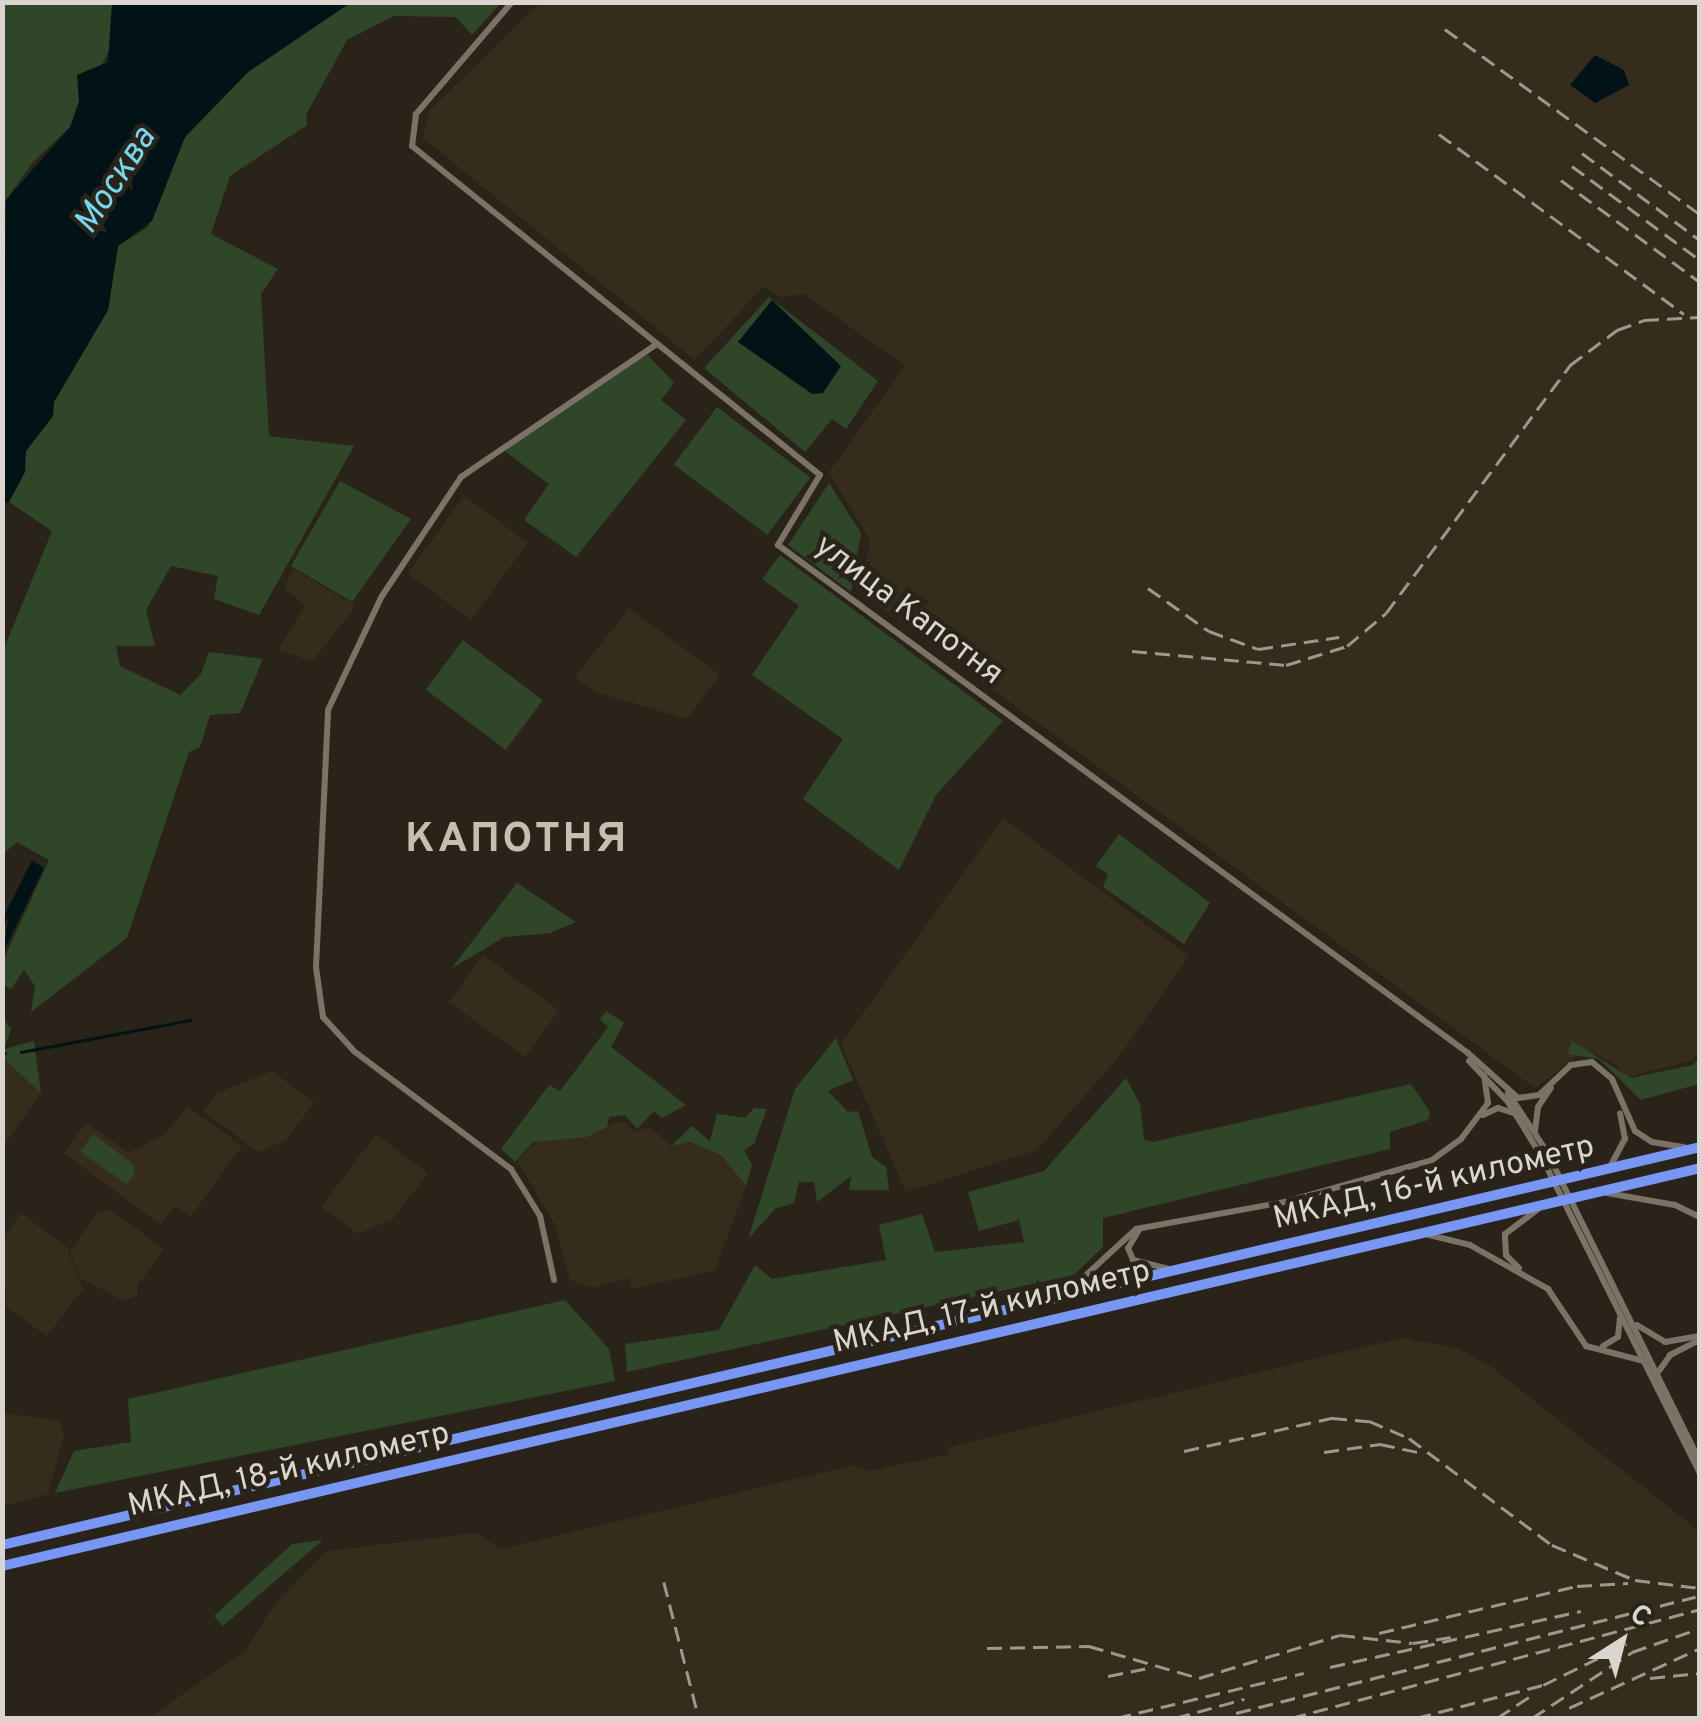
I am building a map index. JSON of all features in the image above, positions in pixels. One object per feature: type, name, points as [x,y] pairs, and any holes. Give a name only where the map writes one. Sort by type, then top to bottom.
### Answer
[{"type":"highway","name":"МКАД, 16-й километр","points":[[1180,1269],[1698,1147]]},
{"type":"highway","name":"МКАД, 16-й километр","points":[[1408,1236],[1700,1168]]},
{"type":"highway","name":"МКАД, 17-й километр","points":[[588,1428],[1408,1236]]},
{"type":"highway","name":"МКАД, 17-й километр","points":[[583,1408],[1180,1269]]},
{"type":"highway","name":"МКАД, 18-й километр","points":[[2,1545],[583,1408]]},
{"type":"highway","name":"МКАД, 18-й километр","points":[[2,1566],[588,1428]]},
{"type":"main road","name":"улица Капотня","points":[[512,2],[416,114],[412,146],[820,475],[778,545],[1450,1042]]},
{"type":"main road","points":[[554,1280],[540,1216],[511,1169],[354,1052],[323,1017],[316,967],[328,710],[382,596],[461,477],[655,345]]},
{"type":"main road","points":[[1450,1042],[1484,1075],[1543,1153],[1628,1313],[1700,1473]]},
{"type":"main road","points":[[1450,1042],[1504,1088],[1535,1132],[1543,1153]]},
{"type":"main road","points":[[1504,1088],[1530,1100],[1571,1065],[1592,1062],[1612,1079],[1623,1114],[1643,1137],[1698,1147]]},
{"type":"main road","points":[[1535,1132],[1542,1100],[1567,1072],[1584,1064],[1600,1069],[1614,1093],[1625,1139],[1616,1162],[1602,1170]]},
{"type":"main road","points":[[1032,1304],[1084,1277],[1144,1226],[1284,1202],[1418,1166],[1454,1146],[1477,1120],[1490,1098],[1484,1075]]},
{"type":"main road","points":[[1477,1120],[1498,1108],[1518,1116]]},
{"type":"main road","points":[[1586,1194],[1629,1196],[1700,1217]]},
{"type":"main road","points":[[1548,1203],[1508,1230],[1506,1255],[1560,1296],[1585,1343],[1614,1342],[1622,1325],[1618,1307]]},
{"type":"main road","points":[[1144,1226],[1130,1243],[1133,1260],[1147,1268],[1180,1269]]},
{"type":"main road","points":[[1581,1226],[1618,1307],[1700,1462]]},
{"type":"main road","points":[[1408,1236],[1458,1240],[1532,1278],[1555,1296],[1578,1341],[1635,1355],[1656,1374]]},
{"type":"main road","points":[[1628,1313],[1658,1340],[1700,1338]]},
{"type":"main road","points":[[1656,1374],[1670,1355],[1700,1338]]},
{"type":"shaded area","points":[[540,3],[1699,3],[1699,1051],[1691,1061],[1627,1077],[1614,1063],[1585,1050],[1535,1088],[864,595],[869,539],[829,472],[905,366],[804,294],[780,297],[764,286],[695,360],[423,138],[429,111]]},
{"type":"shaded area","points":[[464,496],[528,542],[471,620],[408,574]]},
{"type":"shaded area","points":[[294,569],[356,606],[312,662],[278,649],[305,606],[284,588]]},
{"type":"shaded area","points":[[629,608],[720,675],[687,719],[595,692],[575,677]]},
{"type":"shaded area","points":[[1003,818],[1189,956],[1118,1058],[1037,1150],[906,1192],[841,1044]]},
{"type":"shaded area","points":[[483,955],[559,1010],[525,1057],[449,1002]]},
{"type":"shaded area","points":[[3,1058],[41,1093],[3,1147]]},
{"type":"shaded area","points":[[272,1071],[314,1102],[287,1140],[258,1152],[203,1111],[216,1094]]},
{"type":"shaded area","points":[[187,1106],[242,1146],[191,1216],[175,1206],[161,1225],[64,1153],[86,1122],[129,1153],[166,1133]]},
{"type":"shaded area","points":[[625,1121],[635,1132],[650,1127],[671,1146],[688,1142],[721,1155],[746,1186],[715,1270],[633,1289],[629,1278],[592,1288],[570,1280],[554,1223],[517,1161],[533,1143]]},
{"type":"shaded area","points":[[376,1134],[428,1173],[393,1219],[358,1234],[321,1207]]},
{"type":"shaded area","points":[[111,1210],[164,1249],[137,1286],[138,1295],[124,1301],[80,1278],[70,1251],[98,1212]]},
{"type":"shaded area","points":[[21,1213],[66,1246],[83,1289],[47,1336],[6,1307],[3,1239]]},
{"type":"shaded area","points":[[1401,1338],[1457,1348],[1490,1366],[1699,1531],[1699,1718],[148,1718],[244,1652],[274,1605],[327,1551],[476,1533],[501,1549],[854,1465],[870,1471],[949,1454],[948,1447]]},
{"type":"shaded area","points":[[3,1413],[60,1421],[64,1435],[48,1494],[3,1506]]},
{"type":"green space","points":[[3,3],[112,3],[113,43],[70,127],[33,162],[6,200],[3,219]]},
{"type":"green space","points":[[350,3],[501,3],[472,35],[456,17],[394,16],[347,40],[306,115],[307,125],[230,176],[211,234],[278,269],[261,294],[269,436],[354,446],[259,615],[214,599],[218,576],[171,566],[146,610],[155,646],[116,646],[120,666],[180,695],[201,674],[209,652],[263,659],[240,713],[210,715],[200,747],[189,752],[127,938],[31,1012],[35,986],[24,970],[11,989],[3,985],[3,961],[49,860],[17,842],[3,854],[3,651],[52,531],[9,502],[16,481],[25,472],[25,451],[53,416],[54,402],[108,310],[118,246],[148,227],[185,137],[248,72]]},
{"type":"green space","points":[[769,297],[878,381],[846,429],[832,419],[805,452],[704,368]]},
{"type":"green space","points":[[647,354],[674,383],[661,400],[686,420],[576,557],[524,520],[549,484],[502,449]]},
{"type":"green space","points":[[717,407],[810,477],[767,535],[674,465]]},
{"type":"green space","points":[[340,481],[411,519],[352,602],[291,566]]},
{"type":"green space","points":[[829,483],[861,533],[851,592],[788,545]]},
{"type":"green space","points":[[780,555],[1003,721],[936,795],[899,870],[803,799],[843,739],[752,675],[799,606],[762,579]]},
{"type":"green space","points":[[463,640],[543,700],[506,750],[426,690]]},
{"type":"green space","points":[[1119,834],[1210,903],[1184,944],[1103,887],[1108,874],[1096,866]]},
{"type":"green space","points":[[517,883],[576,922],[550,933],[504,937],[451,969]]},
{"type":"green space","points":[[606,1011],[624,1023],[611,1047],[686,1105],[662,1118],[654,1111],[637,1129],[625,1115],[609,1117],[607,1127],[587,1137],[533,1142],[515,1162],[501,1149],[549,1085],[560,1091],[608,1027],[600,1019]]},
{"type":"green space","points":[[3,1018],[11,1029],[4,1049],[34,1041],[41,1093],[3,1058]]},
{"type":"green space","points":[[836,1038],[853,1080],[828,1091],[848,1112],[858,1111],[872,1157],[886,1167],[889,1190],[849,1190],[851,1176],[817,1202],[814,1182],[799,1182],[794,1203],[775,1209],[748,1239],[795,1089]]},
{"type":"green space","points":[[1572,1041],[1631,1078],[1693,1065],[1699,1058],[1699,1084],[1641,1100],[1599,1059],[1568,1054]]},
{"type":"green space","points":[[1126,1078],[1140,1104],[1144,1139],[1152,1142],[1411,1084],[1430,1112],[1428,1120],[1390,1132],[1390,1149],[1103,1218],[1103,1247],[1074,1275],[627,1372],[625,1344],[719,1330],[755,1265],[772,1279],[886,1260],[879,1225],[922,1214],[935,1252],[1024,1242],[1019,1220],[979,1231],[968,1192],[1044,1171]]},
{"type":"green space","points":[[754,1108],[767,1109],[754,1144],[744,1150],[752,1165],[746,1186],[721,1155],[689,1142],[671,1146],[692,1126],[710,1141],[717,1114],[745,1118]]},
{"type":"green space","points":[[93,1134],[132,1163],[135,1173],[127,1184],[80,1152]]},
{"type":"green space","points":[[565,1300],[609,1349],[615,1381],[55,1493],[74,1451],[131,1442],[128,1399]]},
{"type":"green space","points":[[323,1540],[223,1626],[214,1616],[292,1544]]},
{"type":"water","name":"Москва","points":[[112,2],[350,3],[248,72],[185,137],[152,221],[118,246],[108,310],[54,402],[53,416],[26,451],[25,472],[9,502],[3,504],[6,200],[70,127],[79,101],[77,75],[108,62]]},
{"type":"water","points":[[1595,55],[1624,70],[1629,85],[1595,103],[1570,85]]},
{"type":"water","points":[[772,300],[841,366],[823,393],[812,394],[738,342]]},
{"type":"water","points":[[32,860],[44,868],[3,953],[9,915],[3,927],[3,918]]},
{"type":"waterway","points":[[21,1052],[190,1020]]},
{"type":"railway","points":[[1445,29],[1700,214]]},
{"type":"railway","points":[[1439,134],[1684,314]]},
{"type":"railway","points":[[1582,153],[1700,240]]},
{"type":"railway","points":[[1572,166],[1700,260]]},
{"type":"railway","points":[[1561,180],[1700,282]]},
{"type":"railway","points":[[1132,651],[1286,665],[1347,646],[1386,613],[1570,365],[1617,330],[1644,320],[1700,317]]},
{"type":"railway","points":[[1148,588],[1209,631],[1258,649],[1339,637]]},
{"type":"railway","points":[[1184,1451],[1332,1418],[1369,1421],[1409,1438],[1552,1545],[1635,1580],[1700,1588]]},
{"type":"railway","points":[[1324,1452],[1380,1444],[1418,1452]]},
{"type":"railway","points":[[664,1582],[699,1718]]},
{"type":"railway","points":[[1379,1633],[1577,1586],[1628,1583]]},
{"type":"railway","points":[[1236,1713],[1696,1597]]},
{"type":"railway","points":[[1291,1718],[1700,1609]]},
{"type":"railway","points":[[1330,1667],[1581,1611]]},
{"type":"railway","points":[[1532,1718],[1632,1652],[1700,1628]]},
{"type":"railway","points":[[987,1648],[1089,1646],[1199,1678],[1340,1635],[1413,1643],[1452,1637]]},
{"type":"railway","points":[[1416,1718],[1543,1685],[1627,1644]]},
{"type":"railway","points":[[1569,1708],[1700,1648]]},
{"type":"railway","points":[[1108,1676],[1153,1667]]},
{"type":"railway","points":[[1116,1718],[1304,1673]]},
{"type":"railway","points":[[1650,1678],[1700,1673]]},
{"type":"railway","points":[[1497,1718],[1532,1695]]},
{"type":"railway","points":[[1175,1718],[1244,1699]]},
{"type":"district","name":"КАПОТНЯ","points":[[517,841]]}]
